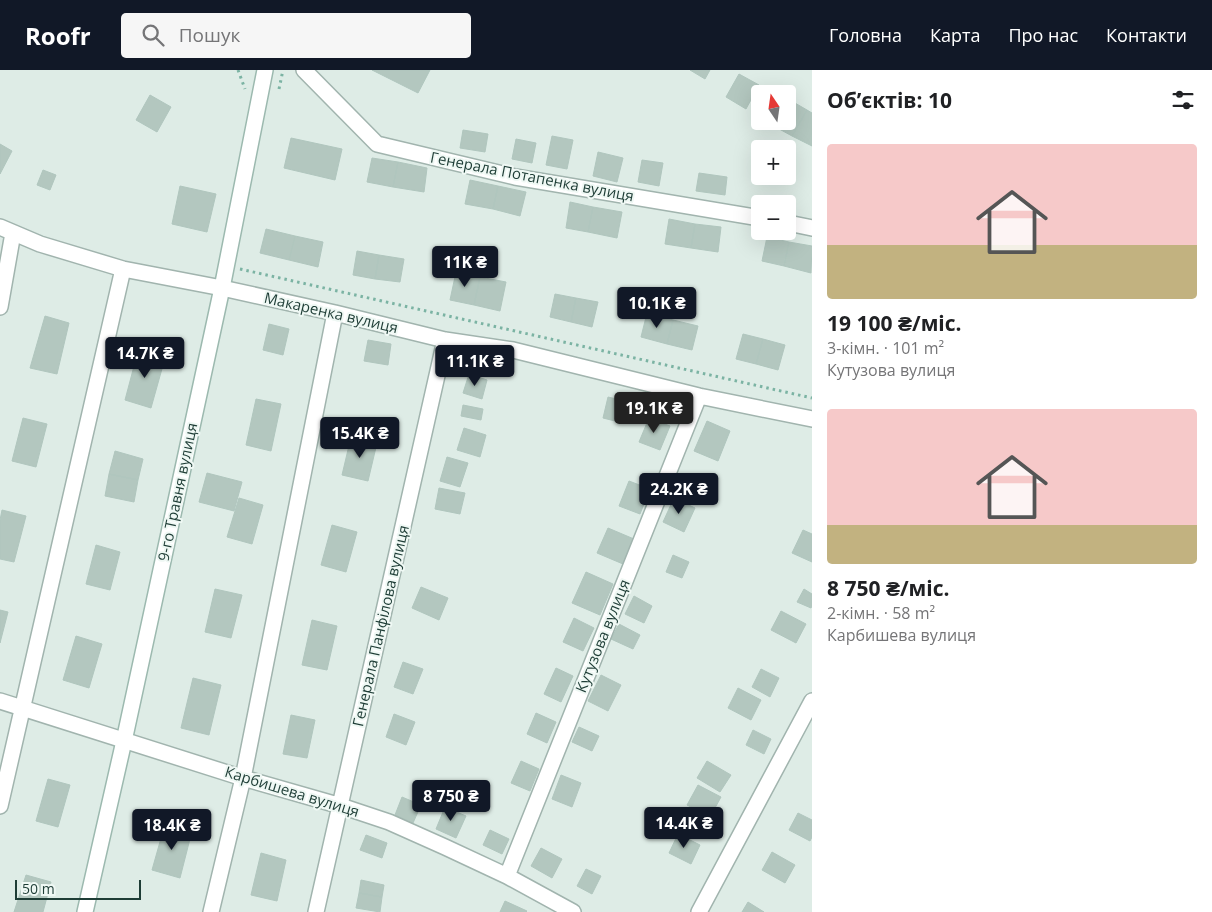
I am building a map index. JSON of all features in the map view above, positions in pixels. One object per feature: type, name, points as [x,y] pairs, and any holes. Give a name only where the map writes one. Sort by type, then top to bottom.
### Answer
[{"type":"street","name":"9-го Травня вулиця","points":[[84,912],[124,741],[222,288],[265,70]]},
{"type":"street","name":"Генерала Потапенка вулиця","points":[[304,70],[377,144],[516,177],[751,216]]},
{"type":"street","points":[[796,225],[812,228]]},
{"type":"street","name":"Макаренка вулиця","points":[[6,230],[40,244],[124,269],[222,288],[445,340],[513,350],[699,396],[812,419]]},
{"type":"street","points":[[0,307],[6,230]]},
{"type":"street","points":[[0,806],[124,269]]},
{"type":"street","points":[[211,912],[243,778],[335,313]]},
{"type":"street","name":"Генерала Панфілова вулиця","points":[[316,912],[445,340]]},
{"type":"street","name":"Кутузова вулиця","points":[[507,876],[699,396]]},
{"type":"street","name":"Карбишева вулиця","points":[[0,701],[389,822],[507,876],[573,912]]},
{"type":"street","points":[[698,912],[812,701]]},
{"type":"path","points":[[240,269],[812,398]]},
{"type":"building","points":[[372,70],[430,70],[418,93]]},
{"type":"building","points":[[690,70],[710,70],[705,79]]},
{"type":"building","points":[[739,74],[759,85],[751,85],[751,100],[746,109],[726,97]]},
{"type":"building","points":[[150,95],[171,107],[157,132],[136,120]]},
{"type":"building","points":[[796,104],[807,110],[796,129]]},
{"type":"building","points":[[807,110],[812,113],[812,146],[792,136]]},
{"type":"building","points":[[463,130],[488,134],[485,152],[460,148]]},
{"type":"building","points":[[781,130],[795,130],[792,136]]},
{"type":"building","points":[[552,136],[573,140],[567,169],[546,165]]},
{"type":"building","points":[[291,138],[342,149],[335,180],[284,168]]},
{"type":"building","points":[[516,139],[536,143],[532,163],[512,159]]},
{"type":"building","points":[[0,144],[12,151],[0,174]]},
{"type":"building","points":[[598,152],[623,158],[617,182],[593,176]]},
{"type":"building","points":[[372,158],[398,162],[393,187],[367,182]]},
{"type":"building","points":[[642,160],[663,163],[659,186],[638,182]]},
{"type":"building","points":[[398,162],[427,168],[424,192],[393,187]]},
{"type":"building","points":[[43,170],[56,175],[50,190],[37,185]]},
{"type":"building","points":[[699,173],[727,177],[725,195],[696,191]]},
{"type":"building","points":[[470,180],[498,186],[493,209],[465,204]]},
{"type":"building","points":[[180,186],[216,194],[207,232],[172,224]]},
{"type":"building","points":[[498,186],[526,192],[520,216],[493,209]]},
{"type":"building","points":[[570,202],[593,207],[588,232],[566,228]]},
{"type":"building","points":[[593,207],[622,212],[617,238],[588,232]]},
{"type":"building","points":[[669,219],[695,224],[691,248],[665,244]]},
{"type":"building","points":[[695,224],[721,227],[718,252],[691,248]]},
{"type":"building","points":[[266,229],[295,236],[289,260],[260,253]]},
{"type":"building","points":[[295,236],[323,242],[318,267],[289,260]]},
{"type":"building","points":[[766,240],[789,242],[784,266],[762,261]]},
{"type":"building","points":[[789,242],[812,246],[811,273],[784,266]]},
{"type":"building","points":[[357,251],[379,255],[375,279],[353,275]]},
{"type":"building","points":[[379,255],[404,259],[400,282],[375,279]]},
{"type":"building","points":[[456,272],[480,277],[474,305],[450,300]]},
{"type":"building","points":[[480,277],[506,282],[500,311],[474,305]]},
{"type":"building","points":[[555,294],[576,298],[571,322],[550,317]]},
{"type":"building","points":[[576,298],[598,302],[592,327],[571,322]]},
{"type":"building","points":[[647,313],[673,320],[667,344],[641,337]]},
{"type":"building","points":[[45,316],[69,323],[57,374],[30,368]]},
{"type":"building","points":[[673,320],[698,326],[692,350],[667,344]]},
{"type":"building","points":[[269,324],[289,329],[283,355],[263,350]]},
{"type":"building","points":[[743,334],[763,339],[756,364],[736,359]]},
{"type":"building","points":[[763,339],[785,345],[778,370],[756,364]]},
{"type":"building","points":[[368,340],[391,344],[388,365],[364,361]]},
{"type":"building","points":[[138,351],[165,358],[151,408],[125,400]]},
{"type":"building","points":[[469,374],[487,380],[482,399],[463,393]]},
{"type":"building","points":[[608,397],[629,402],[623,423],[603,418]]},
{"type":"building","points":[[256,399],[281,404],[271,451],[246,445]]},
{"type":"building","points":[[463,405],[483,409],[481,420],[461,416]]},
{"type":"building","points":[[23,418],[47,424],[36,467],[12,461]]},
{"type":"building","points":[[649,418],[670,426],[660,450],[639,442]]},
{"type":"building","points":[[707,421],[730,431],[718,461],[694,451]]},
{"type":"building","points":[[464,428],[486,435],[480,457],[457,450]]},
{"type":"building","points":[[351,437],[377,443],[368,481],[342,475]]},
{"type":"building","points":[[115,451],[143,459],[138,480],[109,474]]},
{"type":"building","points":[[447,457],[468,463],[460,487],[440,481]]},
{"type":"building","points":[[207,473],[242,482],[234,511],[199,502]]},
{"type":"building","points":[[109,474],[138,480],[134,502],[105,496]]},
{"type":"building","points":[[629,481],[650,489],[640,514],[619,506]]},
{"type":"building","points":[[439,488],[465,493],[460,514],[435,509]]},
{"type":"building","points":[[239,498],[263,505],[252,544],[227,537]]},
{"type":"building","points":[[674,498],[695,508],[684,532],[663,522]]},
{"type":"building","points":[[2,510],[26,516],[14,562],[0,559],[0,520]]},
{"type":"building","points":[[332,525],[357,532],[346,572],[321,565]]},
{"type":"building","points":[[608,528],[634,539],[623,564],[597,553]]},
{"type":"building","points":[[803,530],[812,534],[812,562],[792,553]]},
{"type":"building","points":[[96,545],[120,552],[110,590],[86,584]]},
{"type":"building","points":[[673,555],[689,562],[682,578],[666,572]]},
{"type":"building","points":[[586,572],[613,584],[600,615],[572,603]]},
{"type":"building","points":[[421,587],[448,598],[439,620],[412,608]]},
{"type":"building","points":[[215,589],[242,595],[231,638],[205,632]]},
{"type":"building","points":[[804,589],[812,594],[811,608],[797,602]]},
{"type":"building","points":[[634,596],[652,606],[644,623],[625,614]]},
{"type":"building","points":[[0,610],[8,612],[0,643]]},
{"type":"building","points":[[781,611],[806,624],[796,643],[771,630]]},
{"type":"building","points":[[574,618],[594,628],[583,651],[563,642]]},
{"type":"building","points":[[312,620],[337,626],[327,670],[302,665]]},
{"type":"building","points":[[619,624],[640,635],[633,649],[611,639]]},
{"type":"building","points":[[76,636],[102,644],[89,688],[63,680]]},
{"type":"building","points":[[403,662],[423,669],[413,694],[394,687]]},
{"type":"building","points":[[556,668],[573,676],[561,702],[544,694]]},
{"type":"building","points":[[761,669],[779,678],[770,697],[752,687]]},
{"type":"building","points":[[601,675],[621,685],[608,711],[588,701]]},
{"type":"building","points":[[193,678],[221,685],[209,735],[181,728]]},
{"type":"building","points":[[738,688],[761,700],[751,720],[728,708]]},
{"type":"building","points":[[536,713],[556,722],[547,743],[527,734]]},
{"type":"building","points":[[394,714],[415,722],[406,745],[386,737]]},
{"type":"building","points":[[291,715],[315,720],[307,758],[283,754]]},
{"type":"building","points":[[579,727],[599,736],[592,751],[572,742]]},
{"type":"building","points":[[753,730],[771,739],[764,754],[746,745]]},
{"type":"building","points":[[521,761],[539,769],[530,791],[511,783]]},
{"type":"building","points":[[707,761],[731,775],[720,792],[697,778]]},
{"type":"building","points":[[561,775],[581,783],[572,807],[552,799]]},
{"type":"building","points":[[48,779],[70,785],[58,827],[36,821]]},
{"type":"building","points":[[698,785],[721,797],[710,817],[687,805]]},
{"type":"building","points":[[402,797],[421,805],[413,823],[395,815]]},
{"type":"building","points":[[445,807],[466,816],[456,838],[436,829]]},
{"type":"building","points":[[798,813],[812,820],[812,837],[810,841],[789,830]]},
{"type":"building","points":[[165,824],[192,831],[180,878],[152,870]]},
{"type":"building","points":[[490,830],[509,839],[502,854],[483,845]]},
{"type":"building","points":[[678,834],[700,845],[691,864],[669,853]]},
{"type":"building","points":[[366,835],[387,843],[382,858],[360,850]]},
{"type":"building","points":[[541,848],[562,859],[552,878],[531,866]]},
{"type":"building","points":[[772,852],[795,865],[785,883],[762,870]]},
{"type":"building","points":[[261,853],[286,860],[277,901],[251,895]]},
{"type":"building","points":[[586,869],[601,876],[592,894],[577,886]]},
{"type":"building","points":[[26,875],[51,882],[43,912],[14,912]]},
{"type":"building","points":[[361,880],[384,885],[382,897],[359,893]]},
{"type":"building","points":[[359,893],[382,897],[380,912],[356,908]]},
{"type":"building","points":[[505,901],[527,911],[500,912]]},
{"type":"building","points":[[748,902],[764,912],[742,912]]}]
